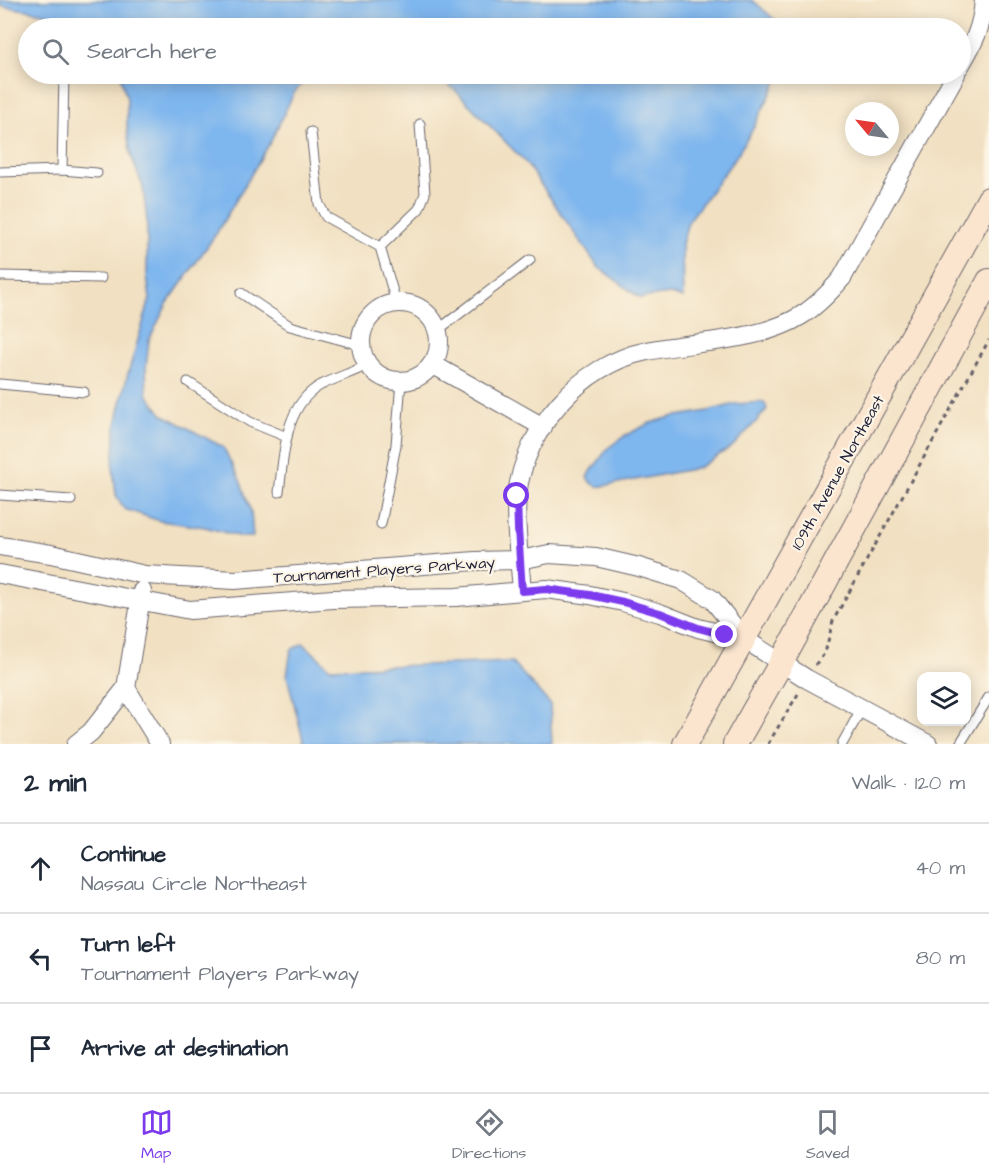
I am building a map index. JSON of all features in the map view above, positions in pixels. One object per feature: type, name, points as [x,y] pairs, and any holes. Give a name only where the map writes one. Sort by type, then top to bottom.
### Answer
[{"type":"main road","name":"109th Avenue Northeast","points":[[685,744],[989,199]]},
{"type":"main road","points":[[735,744],[989,281]]},
{"type":"street","points":[[971,47],[983,18],[984,0]]},
{"type":"street","points":[[522,591],[517,496],[522,471],[530,450],[559,403],[585,379],[612,363],[645,351],[742,336],[773,328],[800,316],[823,299],[842,278],[950,84]]},
{"type":"street","points":[[396,302],[413,304],[428,314],[438,330],[439,343],[432,364],[415,378],[401,381],[386,379],[375,373],[368,366],[360,345],[362,330],[372,313],[396,302]]},
{"type":"street","points":[[432,364],[543,427]]},
{"type":"street","name":"Tournament Players Parkway","points":[[0,546],[51,554],[145,575],[235,580],[474,561],[520,560],[549,554],[596,557],[681,580],[712,598],[744,639]]},
{"type":"street","name":"Tournament Players Parkway","points":[[0,574],[190,610],[333,599],[456,597],[546,589],[623,602],[698,628],[744,639]]},
{"type":"street","points":[[76,744],[91,732],[126,688],[145,575]]},
{"type":"street","points":[[744,639],[807,679],[928,744]]},
{"type":"street","points":[[126,688],[160,744]]},
{"type":"lane","points":[[62,170],[64,84]]},
{"type":"lane","points":[[380,247],[419,209],[425,194],[420,123]]},
{"type":"lane","points":[[311,132],[319,204],[326,217],[380,247],[396,302]]},
{"type":"lane","points":[[0,172],[62,170],[98,173]]},
{"type":"lane","points":[[438,330],[530,260]]},
{"type":"lane","points":[[0,276],[101,278]]},
{"type":"lane","points":[[241,293],[290,326],[360,345]]},
{"type":"lane","points":[[279,492],[287,437],[293,415],[305,398],[320,386],[368,366]]},
{"type":"lane","points":[[381,524],[396,445],[401,381]]},
{"type":"lane","points":[[188,382],[250,422],[287,437]]},
{"type":"lane","points":[[0,384],[84,392]]},
{"type":"lane","points":[[0,495],[71,500]]},
{"type":"lane","points":[[960,744],[989,697]]},
{"type":"lane","points":[[842,744],[862,708]]},
{"type":"path","points":[[816,663],[825,653],[833,621],[989,340]]},
{"type":"path","points":[[768,744],[795,699]]},
{"type":"water","points":[[0,0],[751,0],[773,18],[62,18],[0,6]]},
{"type":"water","points":[[123,84],[302,84],[294,93],[271,141],[216,234],[167,304],[149,340],[146,368],[147,394],[162,414],[223,447],[240,480],[251,511],[253,537],[241,537],[205,527],[160,521],[124,509],[116,495],[113,467],[116,424],[150,299],[147,276],[147,222],[143,187],[131,156],[127,131],[127,99]]},
{"type":"water","points":[[446,84],[776,84],[749,136],[688,222],[682,244],[683,298],[670,294],[640,298],[598,267],[526,163],[455,90]]},
{"type":"water","points":[[764,402],[767,409],[732,447],[698,468],[598,487],[587,477],[608,448],[626,435],[650,423],[735,404]]},
{"type":"water","points":[[303,643],[330,668],[512,662],[550,704],[552,744],[304,744],[287,676],[291,650]]},
{"type":"route","points":[[517,496],[522,591],[546,589],[623,602],[725,635]]}]
